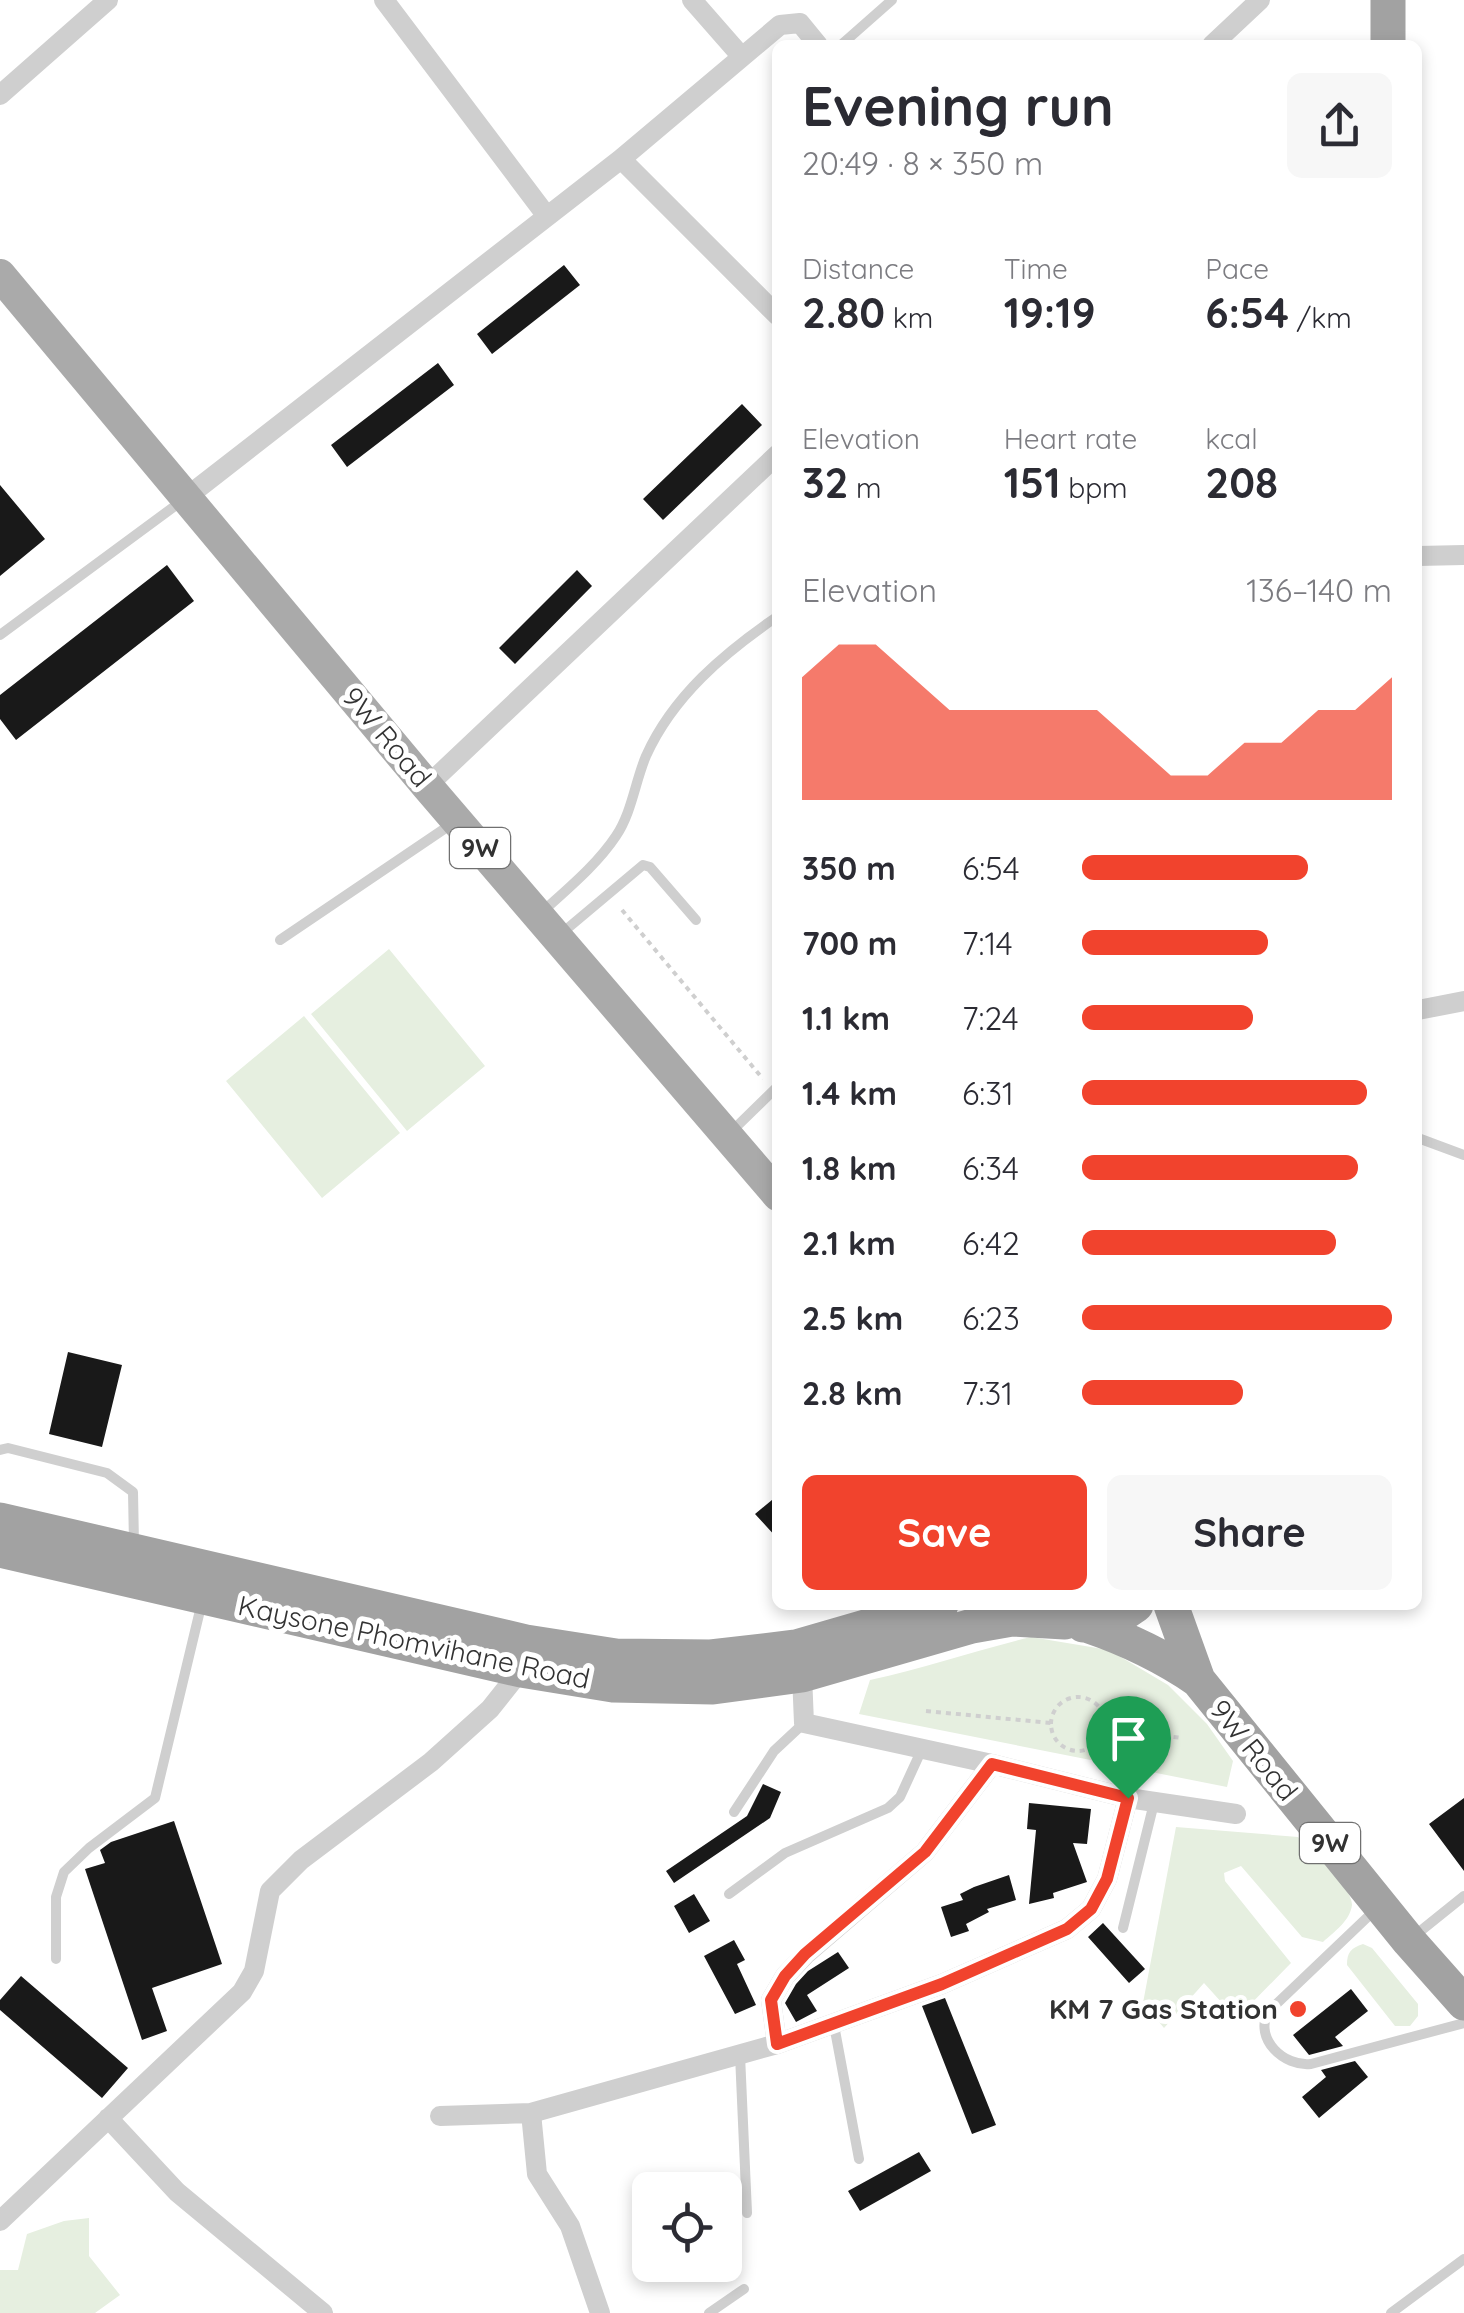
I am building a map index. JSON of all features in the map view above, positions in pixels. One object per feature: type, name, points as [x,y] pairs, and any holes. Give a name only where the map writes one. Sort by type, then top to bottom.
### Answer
[{"type":"highway","points":[[1388,0],[1388,40]]},
{"type":"highway","name":"Kaysone Phomvihane Road","points":[[0,1520],[133,1564],[524,1656],[614,1685],[712,1687],[802,1676],[986,1624],[1064,1618]]},
{"type":"highway","name":"Kaysone Phomvihane Road","points":[[0,1550],[133,1564],[204,1596],[524,1656],[711,1658],[796,1647],[924,1610]]},
{"type":"highway","points":[[1064,1618],[1110,1622],[1128,1610]]},
{"type":"highway","points":[[1172,1610],[1198,1680]]},
{"type":"highway","points":[[1064,1618],[1130,1640],[1198,1680]]},
{"type":"highway","name":"9W Road","points":[[1198,1680],[1409,1941],[1464,2003]]},
{"type":"main road","name":"9W Road","points":[[0,276],[427,786],[772,1188]]},
{"type":"street","points":[[0,95],[108,0]]},
{"type":"street","points":[[384,0],[546,215]]},
{"type":"street","points":[[692,0],[742,56]]},
{"type":"street","points":[[1217,40],[1260,0]]},
{"type":"street","points":[[188,496],[621,159],[780,25],[800,23],[814,40]]},
{"type":"street","points":[[621,159],[772,310]]},
{"type":"street","points":[[427,786],[772,460]]},
{"type":"street","points":[[1422,556],[1464,555]]},
{"type":"street","points":[[1422,1009],[1464,1001]]},
{"type":"street","points":[[0,2221],[242,1992],[254,1971],[270,1891],[301,1860],[431,1762],[490,1709],[524,1656]]},
{"type":"street","points":[[802,1676],[804,1723],[1128,1798],[1236,1814]]},
{"type":"street","points":[[777,2044],[771,2000],[785,1976],[805,1954],[925,1852],[992,1764]]},
{"type":"street","points":[[440,2116],[530,2113],[777,2044],[942,1984],[1067,1929],[1091,1909],[1107,1879],[1128,1798]]},
{"type":"street","points":[[530,2113],[537,2174],[570,2226],[600,2313]]},
{"type":"street","points":[[108,2118],[177,2192],[323,2313]]},
{"type":"lane","points":[[847,40],[892,0]]},
{"type":"lane","points":[[0,635],[188,496]]},
{"type":"lane","points":[[548,927],[588,868],[617,834],[645,758],[666,718],[707,672],[772,621]]},
{"type":"lane","points":[[280,940],[457,820]]},
{"type":"lane","points":[[548,927],[643,864],[650,867],[696,920]]},
{"type":"lane","points":[[727,1136],[772,1091]]},
{"type":"lane","points":[[1422,1139],[1464,1155]]},
{"type":"lane","points":[[0,1450],[8,1448],[90,1469],[120,1481],[133,1492],[133,1564]]},
{"type":"lane","points":[[56,1959],[56,1897],[64,1872],[154,1798],[204,1596]]},
{"type":"lane","points":[[734,1812],[774,1752],[804,1723]]},
{"type":"lane","points":[[729,1894],[785,1853],[888,1808],[900,1797],[922,1749]]},
{"type":"lane","points":[[1123,1928],[1154,1802]]},
{"type":"lane","points":[[1409,1941],[1464,1896]]},
{"type":"lane","points":[[1380,1905],[1272,2006],[1264,2020],[1266,2036],[1283,2059],[1302,2065],[1464,2023]]},
{"type":"lane","points":[[834,2026],[860,2159]]},
{"type":"lane","points":[[740,2054],[747,2213]]},
{"type":"lane","points":[[1390,2313],[1464,2260]]},
{"type":"lane","points":[[709,2313],[744,2289]]},
{"type":"path","points":[[622,910],[772,1085]]},
{"type":"path","points":[[1086,1698],[1099,1708],[1104,1729],[1095,1745],[1079,1751],[1060,1744],[1051,1723],[1060,1704],[1086,1698]]},
{"type":"path","points":[[926,1710],[1051,1723]]},
{"type":"path","points":[[1104,1729],[1182,1738]]},
{"type":"green space","points":[[389,949],[485,1066],[407,1131],[311,1014]]},
{"type":"green space","points":[[304,1016],[400,1133],[322,1198],[226,1081]]},
{"type":"green space","points":[[1031,1637],[1109,1650],[1168,1685],[1207,1724],[1233,1761],[1227,1787],[859,1714],[870,1680]]},
{"type":"green space","points":[[1176,1827],[1298,1837],[1339,1879],[1352,1905],[1345,1921],[1323,1942],[1302,1937],[1241,1866],[1224,1873],[1225,1881],[1291,1963],[1239,2016],[1232,2014],[1204,1983],[1164,2028],[1143,2003]]},
{"type":"green space","points":[[1363,1944],[1372,1948],[1418,2004],[1418,2016],[1410,2026],[1395,2026],[1347,1965],[1350,1951]]},
{"type":"green space","points":[[89,2218],[89,2256],[120,2295],[95,2313],[0,2313],[0,2270],[18,2270],[27,2234],[64,2221]]},
{"type":"building","points":[[564,265],[580,285],[492,354],[477,334]]},
{"type":"building","points":[[438,363],[454,385],[347,467],[331,445]]},
{"type":"building","points":[[742,404],[762,425],[663,520],[643,499]]},
{"type":"building","points":[[0,485],[45,539],[0,576]]},
{"type":"building","points":[[167,565],[194,601],[16,740],[0,719],[0,695]]},
{"type":"building","points":[[577,570],[592,586],[515,664],[499,648]]},
{"type":"building","points":[[68,1352],[122,1365],[102,1447],[49,1434]]},
{"type":"building","points":[[772,1500],[772,1532],[755,1514]]},
{"type":"building","points":[[763,1784],[781,1792],[770,1818],[674,1883],[666,1871],[747,1816]]},
{"type":"building","points":[[1464,1798],[1464,1871],[1429,1824]]},
{"type":"building","points":[[1029,1803],[1091,1809],[1087,1844],[1073,1843],[1087,1882],[1053,1893],[1054,1898],[1029,1904],[1036,1830],[1027,1829]]},
{"type":"building","points":[[174,1821],[222,1964],[152,1988],[167,2031],[142,2040],[85,1869],[105,1863],[100,1850],[111,1842]]},
{"type":"building","points":[[1009,1875],[1016,1900],[987,1909],[989,1912],[966,1924],[969,1931],[951,1937],[941,1907],[963,1900],[960,1894],[974,1887]]},
{"type":"building","points":[[694,1894],[710,1921],[689,1933],[674,1906]]},
{"type":"building","points":[[1103,1923],[1145,1969],[1129,1983],[1088,1937]]},
{"type":"building","points":[[734,1940],[745,1960],[737,1964],[756,2005],[735,2014],[704,1956]]},
{"type":"building","points":[[838,1952],[849,1968],[807,1995],[817,2011],[796,2022],[785,2003],[796,1984],[808,1971]]},
{"type":"building","points":[[21,1976],[128,2068],[102,2098],[0,2010],[0,2000]]},
{"type":"building","points":[[1351,1989],[1368,2011],[1335,2037],[1343,2046],[1309,2055],[1293,2035]]},
{"type":"building","points":[[945,1998],[996,2125],[972,2134],[922,2006]]},
{"type":"building","points":[[1355,2061],[1368,2077],[1319,2118],[1302,2097],[1326,2077],[1321,2070]]},
{"type":"building","points":[[919,2152],[931,2171],[860,2211],[848,2191]]},
{"type":"place","name":"KM 7 Gas Station","points":[[1298,2009]]},
{"type":"route","points":[[992,1764],[1128,1798],[1107,1879],[1091,1909],[1067,1929],[942,1984],[777,2044],[771,2000],[785,1976],[805,1954],[925,1852],[992,1764]]}]
